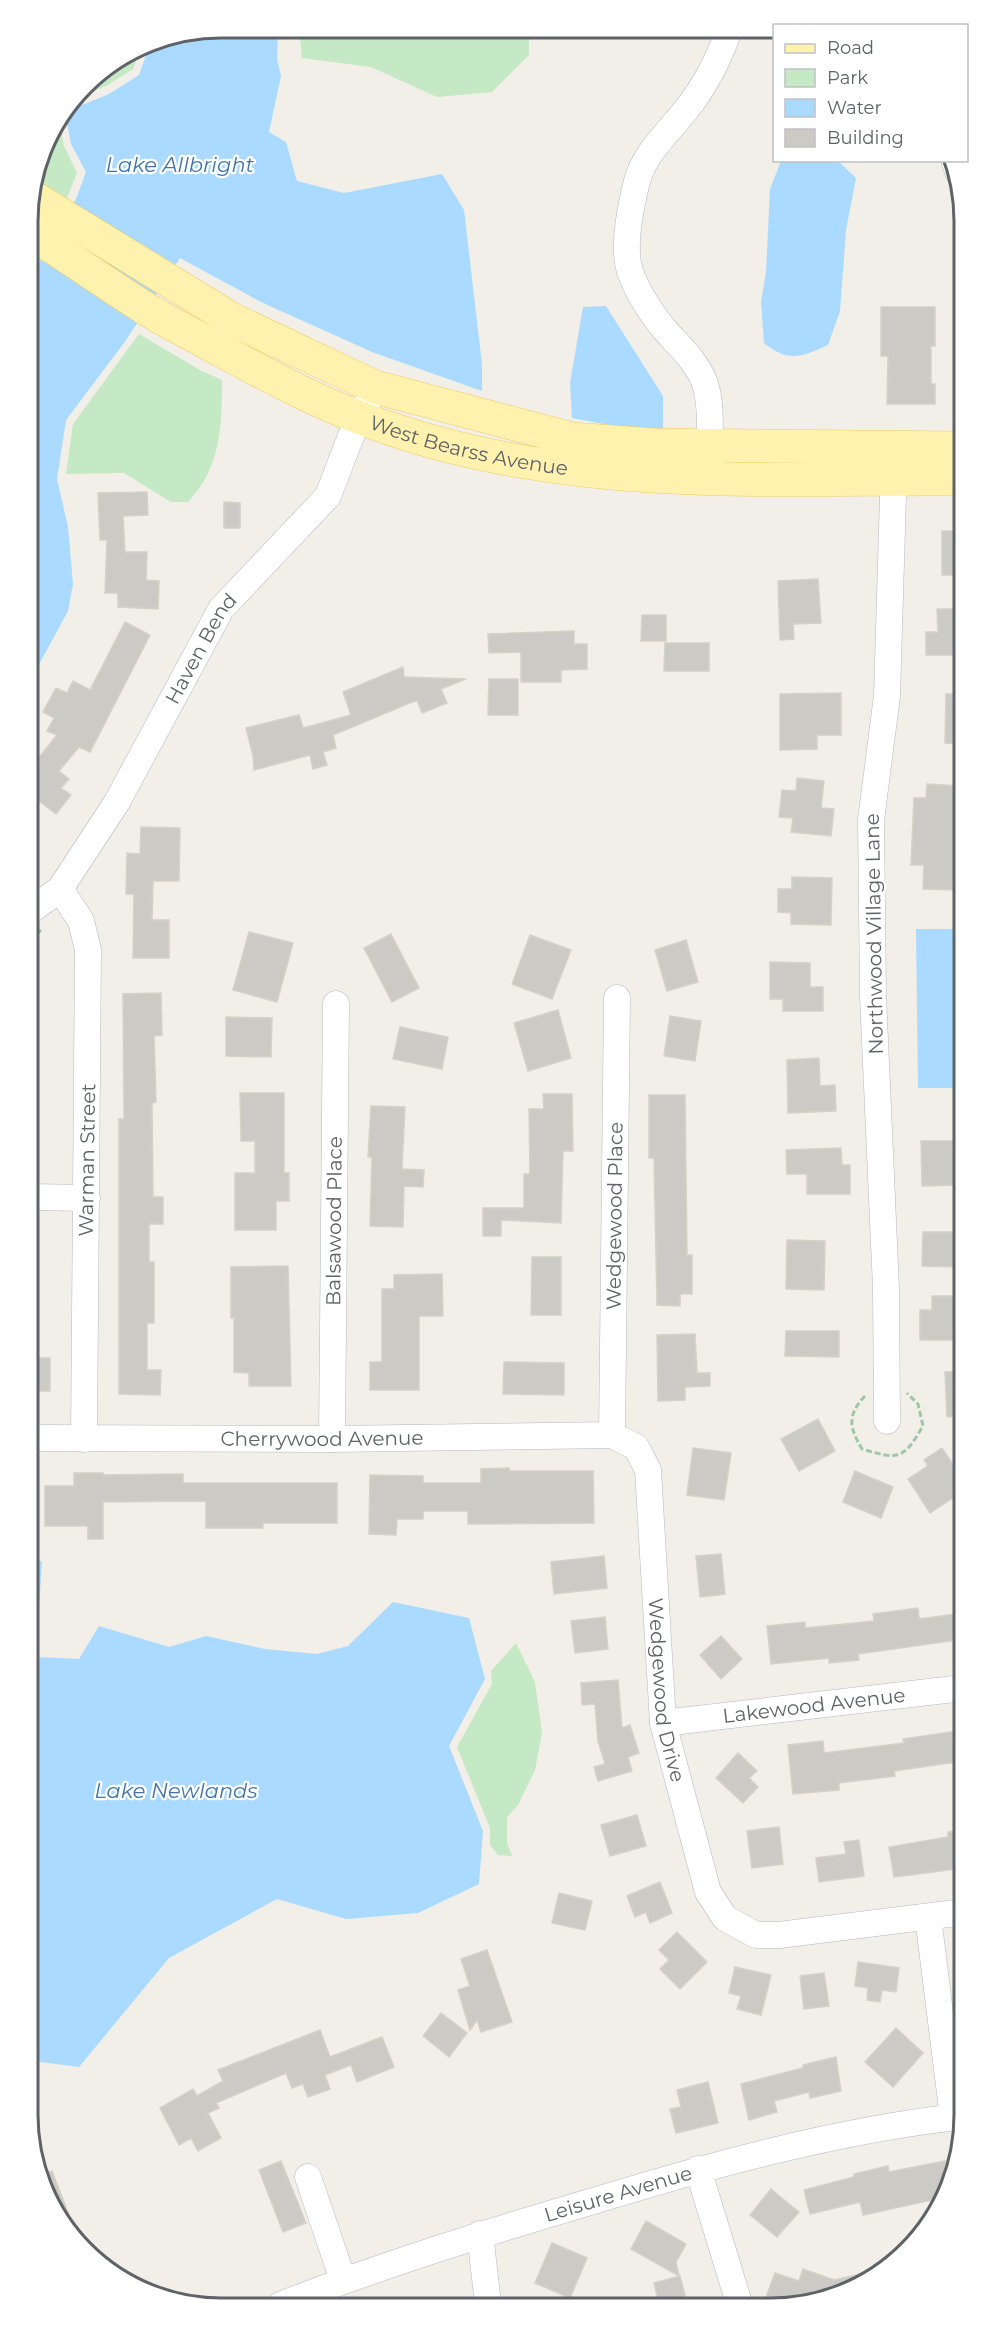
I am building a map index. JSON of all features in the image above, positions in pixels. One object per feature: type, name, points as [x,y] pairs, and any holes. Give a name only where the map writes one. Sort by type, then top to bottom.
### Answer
[{"type":"main road","name":"West Bearss Avenue","points":[[44,204],[233,320],[375,387],[572,439],[709,446],[894,463],[954,479]]},
{"type":"main road","name":"West Bearss Avenue","points":[[38,238],[149,310],[288,387],[360,418],[418,439],[477,453],[557,468],[623,475],[709,478],[894,463],[954,449]]},
{"type":"street","points":[[709,478],[708,397],[704,381],[695,364],[664,328],[648,305],[631,274],[627,251],[637,181],[645,161],[702,87],[711,73],[726,38]]},
{"type":"street","name":"Haven Bend","points":[[38,905],[60,889],[117,802],[221,609],[328,496],[351,436],[375,387]]},
{"type":"street","name":"Northwood Village Lane","points":[[887,1421],[886,1288],[873,996],[871,820],[887,696],[894,463]]},
{"type":"street","name":"Warman Street","points":[[60,889],[81,921],[88,950],[84,1439]]},
{"type":"street","name":"Wedgewood Place","points":[[612,1435],[617,998]]},
{"type":"street","name":"Balsawood Place","points":[[332,1438],[336,1004]]},
{"type":"street","points":[[38,1197],[87,1198]]},
{"type":"street","name":"Cherrywood Avenue","points":[[38,1438],[612,1435]]},
{"type":"street","name":"Wedgewood Drive","points":[[612,1435],[636,1447],[648,1470],[663,1723],[708,1892],[725,1918],[756,1935],[779,1935],[928,1917]]},
{"type":"street","name":"Lakewood Avenue","points":[[663,1723],[954,1689]]},
{"type":"street","points":[[954,1913],[928,1917],[954,2084]]},
{"type":"street","name":"Leisure Avenue","points":[[298,2298],[343,2280],[480,2234],[698,2169],[833,2137],[954,2117]]},
{"type":"street","points":[[698,2169],[737,2298]]},
{"type":"street","points":[[308,2177],[343,2280]]},
{"type":"street","points":[[480,2234],[487,2298]]},
{"type":"green space","points":[[300,38],[529,38],[529,55],[492,92],[437,97],[371,67],[302,58]]},
{"type":"green space","points":[[137,57],[133,69],[106,86],[90,92],[119,68]]},
{"type":"green space","points":[[61,131],[64,146],[77,173],[66,200],[41,184],[51,151]]},
{"type":"green space","points":[[139,334],[200,370],[222,380],[220,429],[213,460],[199,489],[188,502],[171,502],[124,473],[66,474],[73,424]]},
{"type":"green space","points":[[516,1643],[535,1682],[542,1733],[535,1770],[518,1805],[507,1817],[507,1843],[512,1856],[498,1855],[490,1845],[490,1828],[457,1747],[492,1684],[491,1671]]},
{"type":"water","name":"Lake Allbright","points":[[209,38],[278,38],[277,59],[281,76],[269,132],[286,142],[297,181],[344,193],[442,174],[464,210],[482,364],[482,391],[372,352],[263,303],[180,258],[124,343],[66,420],[57,479],[68,527],[73,584],[68,611],[38,666],[38,265],[76,199],[86,172],[71,144],[67,121],[77,107],[109,94],[139,75],[147,53],[162,47]]},
{"type":"water","points":[[781,162],[839,162],[856,178],[846,230],[840,311],[828,345],[802,355],[788,356],[764,343],[761,302],[766,272],[770,189]]},
{"type":"water","points":[[606,306],[663,396],[663,429],[614,426],[572,418],[570,383],[583,307]]},
{"type":"water","points":[[916,929],[954,929],[954,1088],[918,1088]]},
{"type":"water","name":"Lake Newlands","points":[[38,1561],[42,1561],[38,1625]]},
{"type":"water","name":"Lake Newlands","points":[[393,1602],[469,1618],[485,1679],[449,1746],[483,1831],[479,1884],[418,1913],[346,1919],[277,1899],[169,1958],[79,2067],[38,2062],[38,1657],[79,1659],[99,1626],[169,1647],[206,1636],[265,1649],[317,1654],[348,1646]]},
{"type":"building","points":[[881,307],[935,307],[935,346],[931,346],[931,384],[935,384],[935,404],[887,404],[888,356],[881,356]]},
{"type":"building","points":[[147,492],[148,515],[123,516],[125,552],[147,552],[146,580],[159,581],[158,609],[118,607],[118,593],[105,593],[107,540],[100,540],[98,493]]},
{"type":"building","points":[[224,502],[240,503],[240,528],[224,528]]},
{"type":"building","points":[[942,531],[954,531],[954,575],[942,575]]},
{"type":"building","points":[[818,579],[821,623],[793,624],[794,639],[780,640],[778,581]]},
{"type":"building","points":[[937,609],[954,609],[954,655],[926,655],[926,632],[938,632]]},
{"type":"building","points":[[642,615],[666,615],[666,641],[641,641]]},
{"type":"building","points":[[125,622],[150,635],[90,752],[79,747],[59,771],[69,779],[61,788],[71,795],[56,814],[38,800],[38,759],[57,735],[47,731],[54,718],[43,712],[56,688],[67,693],[73,681],[90,690]]},
{"type":"building","points":[[574,631],[574,644],[587,644],[587,669],[561,670],[561,682],[521,682],[521,652],[489,653],[488,634]]},
{"type":"building","points":[[665,643],[709,643],[709,671],[664,671]]},
{"type":"building","points":[[403,667],[404,677],[466,679],[441,689],[447,703],[422,713],[417,700],[333,735],[336,748],[323,752],[327,765],[313,769],[310,755],[254,770],[246,728],[299,715],[303,728],[351,715],[343,692]]},
{"type":"building","points":[[489,679],[518,679],[518,715],[488,715]]},
{"type":"building","points":[[841,693],[841,735],[817,735],[817,749],[780,750],[780,694]]},
{"type":"building","points":[[946,694],[954,694],[954,744],[945,743]]},
{"type":"building","points":[[797,778],[824,781],[821,808],[834,809],[831,836],[791,832],[793,818],[779,817],[782,790],[796,791]]},
{"type":"building","points":[[927,784],[954,786],[954,890],[923,889],[924,865],[911,865],[914,798],[926,798]]},
{"type":"building","points":[[141,827],[180,828],[179,881],[153,881],[152,920],[169,920],[169,958],[133,958],[134,894],[126,894],[127,853],[140,854]]},
{"type":"building","points":[[792,877],[832,878],[831,925],[791,924],[791,913],[778,912],[778,889],[792,889]]},
{"type":"building","points":[[249,932],[293,943],[277,1002],[233,990]]},
{"type":"building","points":[[391,934],[419,988],[392,1002],[364,948]]},
{"type":"building","points":[[530,935],[571,950],[552,999],[512,984]]},
{"type":"building","points":[[686,940],[698,982],[667,991],[655,950]]},
{"type":"building","points":[[770,962],[810,963],[810,987],[823,987],[823,1011],[783,1011],[783,999],[770,999]]},
{"type":"building","points":[[161,993],[162,1035],[154,1036],[156,1102],[152,1103],[153,1197],[163,1197],[163,1224],[149,1224],[149,1262],[154,1262],[154,1323],[147,1323],[147,1370],[161,1370],[160,1395],[119,1394],[119,1119],[124,1119],[123,994]]},
{"type":"building","points":[[558,1010],[571,1058],[528,1071],[514,1023]]},
{"type":"building","points":[[670,1016],[701,1021],[695,1061],[664,1056]]},
{"type":"building","points":[[226,1017],[272,1018],[271,1057],[226,1056]]},
{"type":"building","points":[[400,1027],[448,1037],[442,1069],[393,1059]]},
{"type":"building","points":[[819,1058],[820,1086],[835,1085],[836,1111],[788,1113],[787,1060]]},
{"type":"building","points":[[240,1093],[284,1093],[284,1173],[289,1173],[289,1201],[276,1201],[276,1230],[235,1230],[235,1173],[255,1173],[255,1141],[241,1141]]},
{"type":"building","points":[[543,1094],[572,1094],[573,1151],[563,1151],[561,1223],[501,1220],[501,1236],[483,1236],[483,1208],[524,1208],[524,1174],[530,1174],[529,1109],[544,1109]]},
{"type":"building","points":[[649,1095],[685,1095],[687,1255],[692,1255],[692,1294],[680,1294],[680,1306],[657,1305],[654,1158],[649,1158]]},
{"type":"building","points":[[371,1106],[405,1107],[402,1169],[424,1170],[423,1187],[404,1186],[403,1227],[370,1226],[372,1157],[368,1157]]},
{"type":"building","points":[[921,1141],[954,1141],[954,1185],[922,1186]]},
{"type":"building","points":[[841,1148],[842,1165],[850,1165],[850,1194],[807,1194],[807,1174],[787,1174],[786,1150]]},
{"type":"building","points":[[923,1232],[954,1232],[954,1267],[922,1266]]},
{"type":"building","points":[[787,1240],[825,1241],[824,1290],[786,1289]]},
{"type":"building","points":[[532,1257],[561,1257],[561,1315],[531,1315]]},
{"type":"building","points":[[288,1266],[291,1386],[249,1386],[249,1373],[234,1372],[231,1267]]},
{"type":"building","points":[[442,1274],[443,1316],[419,1316],[419,1390],[370,1390],[370,1362],[382,1362],[382,1289],[394,1289],[394,1275]]},
{"type":"building","points":[[932,1296],[954,1296],[954,1340],[920,1340],[920,1310],[932,1310]]},
{"type":"building","points":[[786,1331],[839,1331],[839,1357],[785,1356]]},
{"type":"building","points":[[695,1334],[697,1373],[710,1373],[710,1386],[685,1387],[685,1400],[658,1401],[657,1335]]},
{"type":"building","points":[[38,1358],[50,1358],[50,1391],[38,1391]]},
{"type":"building","points":[[504,1362],[564,1363],[564,1395],[503,1394]]},
{"type":"building","points":[[954,1371],[954,1417],[947,1417],[945,1372]]},
{"type":"building","points":[[818,1419],[835,1451],[799,1471],[781,1439]]},
{"type":"building","points":[[693,1448],[731,1453],[724,1500],[687,1495]]},
{"type":"building","points":[[942,1448],[954,1466],[954,1497],[930,1513],[908,1479],[928,1466],[924,1460]]},
{"type":"building","points":[[509,1468],[509,1471],[593,1471],[594,1523],[468,1524],[468,1511],[423,1511],[423,1519],[397,1519],[396,1535],[369,1534],[370,1475],[423,1476],[423,1483],[481,1483],[481,1469]]},
{"type":"building","points":[[855,1471],[893,1487],[881,1518],[843,1502]]},
{"type":"building","points":[[74,1473],[183,1474],[183,1483],[337,1483],[337,1523],[263,1523],[263,1528],[206,1528],[206,1501],[103,1502],[103,1539],[88,1539],[88,1526],[45,1526],[45,1486],[74,1486]]},
{"type":"building","points":[[721,1554],[725,1594],[700,1597],[696,1556]]},
{"type":"building","points":[[604,1556],[607,1588],[554,1594],[551,1562]]},
{"type":"building","points":[[918,1608],[919,1619],[954,1614],[954,1640],[858,1654],[859,1660],[829,1663],[829,1658],[771,1664],[767,1626],[805,1622],[805,1628],[874,1621],[873,1614]]},
{"type":"building","points":[[605,1617],[608,1649],[575,1653],[571,1621]]},
{"type":"building","points":[[721,1636],[742,1659],[721,1679],[700,1655]]},
{"type":"building","points":[[618,1680],[622,1728],[630,1725],[639,1753],[628,1757],[632,1771],[598,1781],[594,1767],[605,1764],[598,1741],[595,1704],[582,1705],[581,1683]]},
{"type":"building","points":[[954,1731],[954,1762],[894,1771],[895,1776],[839,1783],[839,1790],[793,1794],[788,1745],[823,1741],[824,1753],[904,1743],[903,1739]]},
{"type":"building","points":[[738,1753],[757,1771],[749,1778],[758,1787],[743,1803],[716,1778]]},
{"type":"building","points":[[637,1815],[646,1846],[610,1856],[601,1825]]},
{"type":"building","points":[[779,1827],[783,1864],[752,1868],[747,1831]]},
{"type":"building","points":[[954,1831],[954,1869],[894,1877],[889,1847],[948,1837],[948,1832]]},
{"type":"building","points":[[859,1840],[864,1876],[819,1882],[816,1858],[846,1854],[844,1842]]},
{"type":"building","points":[[660,1882],[672,1913],[650,1923],[646,1912],[635,1917],[627,1896]]},
{"type":"building","points":[[559,1893],[592,1901],[585,1930],[552,1923]]},
{"type":"building","points":[[677,1932],[707,1962],[680,1989],[660,1969],[669,1960],[659,1950]]},
{"type":"building","points":[[487,1950],[512,2022],[481,2032],[477,2020],[470,2030],[458,1990],[470,1986],[461,1959]]},
{"type":"building","points":[[858,1962],[899,1968],[896,1992],[882,1990],[880,2002],[867,2000],[868,1988],[855,1986]]},
{"type":"building","points":[[735,1967],[771,1975],[761,2015],[737,2009],[741,1996],[729,1993]]},
{"type":"building","points":[[824,1973],[829,2006],[804,2009],[800,1976]]},
{"type":"building","points":[[441,2013],[467,2033],[449,2057],[423,2036]]},
{"type":"building","points":[[896,2028],[923,2053],[893,2087],[865,2062]]},
{"type":"building","points":[[320,2030],[330,2057],[382,2037],[394,2067],[357,2082],[351,2065],[325,2075],[330,2089],[308,2097],[303,2084],[292,2088],[286,2073],[216,2103],[219,2108],[208,2113],[221,2138],[198,2151],[191,2138],[179,2145],[160,2108],[193,2089],[197,2096],[223,2081],[218,2070]]},
{"type":"building","points":[[836,2057],[841,2091],[810,2098],[809,2092],[774,2101],[777,2112],[749,2120],[741,2084]]},
{"type":"building","points":[[708,2082],[718,2123],[676,2133],[670,2109],[681,2107],[677,2090]]},
{"type":"building","points":[[281,2161],[306,2223],[283,2232],[259,2170]]},
{"type":"building","points":[[945,2161],[947,2168],[934,2200],[863,2215],[860,2202],[810,2214],[804,2190],[888,2166],[889,2172]]},
{"type":"building","points":[[52,2171],[69,2215],[62,2207],[47,2173]]},
{"type":"building","points":[[771,2189],[799,2212],[777,2237],[750,2215]]},
{"type":"building","points":[[646,2221],[686,2244],[676,2262],[679,2276],[631,2249]]},
{"type":"building","points":[[552,2243],[587,2258],[570,2298],[535,2283]]},
{"type":"building","points":[[803,2269],[834,2280],[864,2273],[841,2285],[819,2292],[795,2297],[766,2297],[775,2273],[799,2281]]},
{"type":"building","points":[[680,2276],[686,2298],[658,2298],[654,2283]]}]
